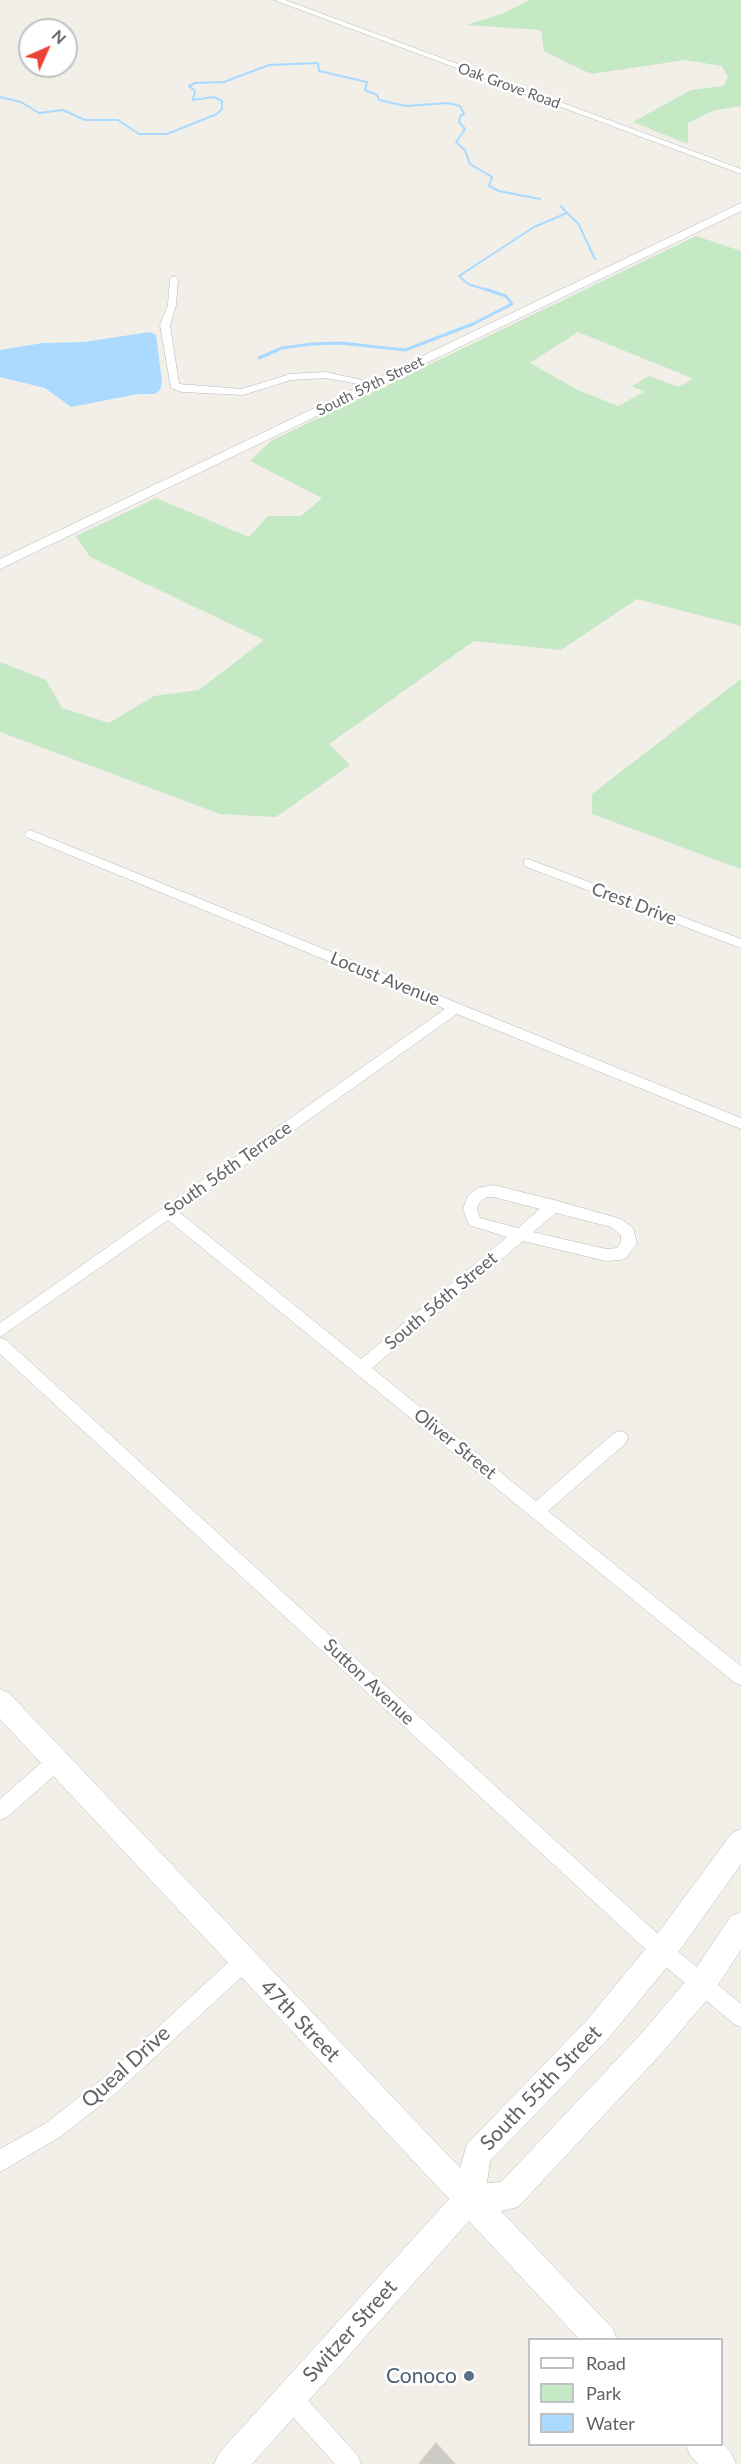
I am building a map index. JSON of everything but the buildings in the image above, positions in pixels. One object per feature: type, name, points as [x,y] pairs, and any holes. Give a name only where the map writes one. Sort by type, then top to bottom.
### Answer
[{"type":"main road","name":"South 59th Street","points":[[0,566],[741,207]]},
{"type":"main road","name":"47th Street","points":[[0,1701],[243,1962],[600,2338]]},
{"type":"main road","name":"South 55th Street","points":[[469,2199],[477,2154],[597,2030],[662,1951],[741,1842]]},
{"type":"main road","points":[[469,2199],[507,2196],[642,2054],[702,1984],[741,1926]]},
{"type":"main road","name":"Switzer Street","points":[[230,2464],[469,2199]]},
{"type":"main road","points":[[703,2446],[720,2464]]},
{"type":"street","name":"Oak Grove Road","points":[[278,0],[741,172]]},
{"type":"street","points":[[174,279],[172,304],[165,325],[174,386],[243,392],[290,377],[326,375],[376,384]]},
{"type":"street","name":"Locust Avenue","points":[[30,834],[741,1124]]},
{"type":"street","name":"Crest Drive","points":[[528,863],[741,944]]},
{"type":"street","name":"South 56th Terrace","points":[[0,1331],[456,1008]]},
{"type":"street","name":"South 56th Street","points":[[493,1191],[554,1206],[615,1223],[628,1232],[629,1243],[621,1254],[606,1255],[521,1234],[474,1221],[470,1209],[473,1200],[483,1192],[493,1191]]},
{"type":"street","name":"South 56th Street","points":[[361,1368],[554,1206]]},
{"type":"street","name":"Oliver Street","points":[[168,1212],[741,1677]]},
{"type":"street","name":"Sutton Avenue","points":[[0,1344],[662,1951],[741,2017]]},
{"type":"street","points":[[537,1510],[620,1438]]},
{"type":"street","points":[[0,1811],[57,1761]]},
{"type":"street","name":"Queal Drive","points":[[0,2161],[52,2130],[108,2087],[243,1962]]},
{"type":"street","points":[[290,2397],[350,2464]]},
{"type":"green space","points":[[530,0],[741,0],[741,106],[712,111],[688,123],[688,144],[633,122],[691,90],[723,86],[728,77],[722,66],[685,60],[591,74],[544,51],[541,30],[466,25],[502,14]]},
{"type":"green space","points":[[696,236],[741,251],[741,626],[637,599],[561,650],[474,641],[329,744],[350,765],[276,817],[220,814],[0,732],[0,662],[46,680],[62,708],[109,723],[154,696],[199,690],[264,640],[90,557],[76,536],[156,498],[249,537],[268,516],[301,516],[322,498],[250,461],[271,441]],"holes":[[[578,332],[692,378],[678,387],[649,376],[632,386],[644,392],[618,406],[578,390],[530,363]]]},
{"type":"green space","points":[[741,679],[741,869],[592,814],[592,794]]},
{"type":"water","points":[[150,332],[156,335],[162,382],[160,390],[155,394],[138,394],[71,407],[45,388],[0,377],[0,350],[43,343],[84,342]]},
{"type":"waterway","points":[[0,97],[21,102],[39,113],[63,110],[85,120],[118,120],[139,134],[167,134],[217,114],[222,109],[222,101],[214,97],[193,100],[195,91],[189,86],[195,83],[224,82],[269,65],[318,63],[319,71],[367,82],[365,90],[377,95],[379,100],[406,106],[447,103],[460,106],[464,114],[460,116],[459,122],[465,129],[456,142],[465,150],[470,164],[492,177],[489,186],[499,191],[540,199]]},
{"type":"waterway","points":[[561,206],[567,213]]},
{"type":"waterway","points":[[490,291],[468,284],[459,276],[534,227],[567,213]]},
{"type":"waterway","points":[[567,213],[578,223],[595,259]]},
{"type":"waterway","points":[[259,358],[282,348],[311,344],[341,343],[405,350],[473,324],[512,304],[506,296],[485,289]]},
{"type":"place","name":"Conoco","points":[[469,2376]]}]
